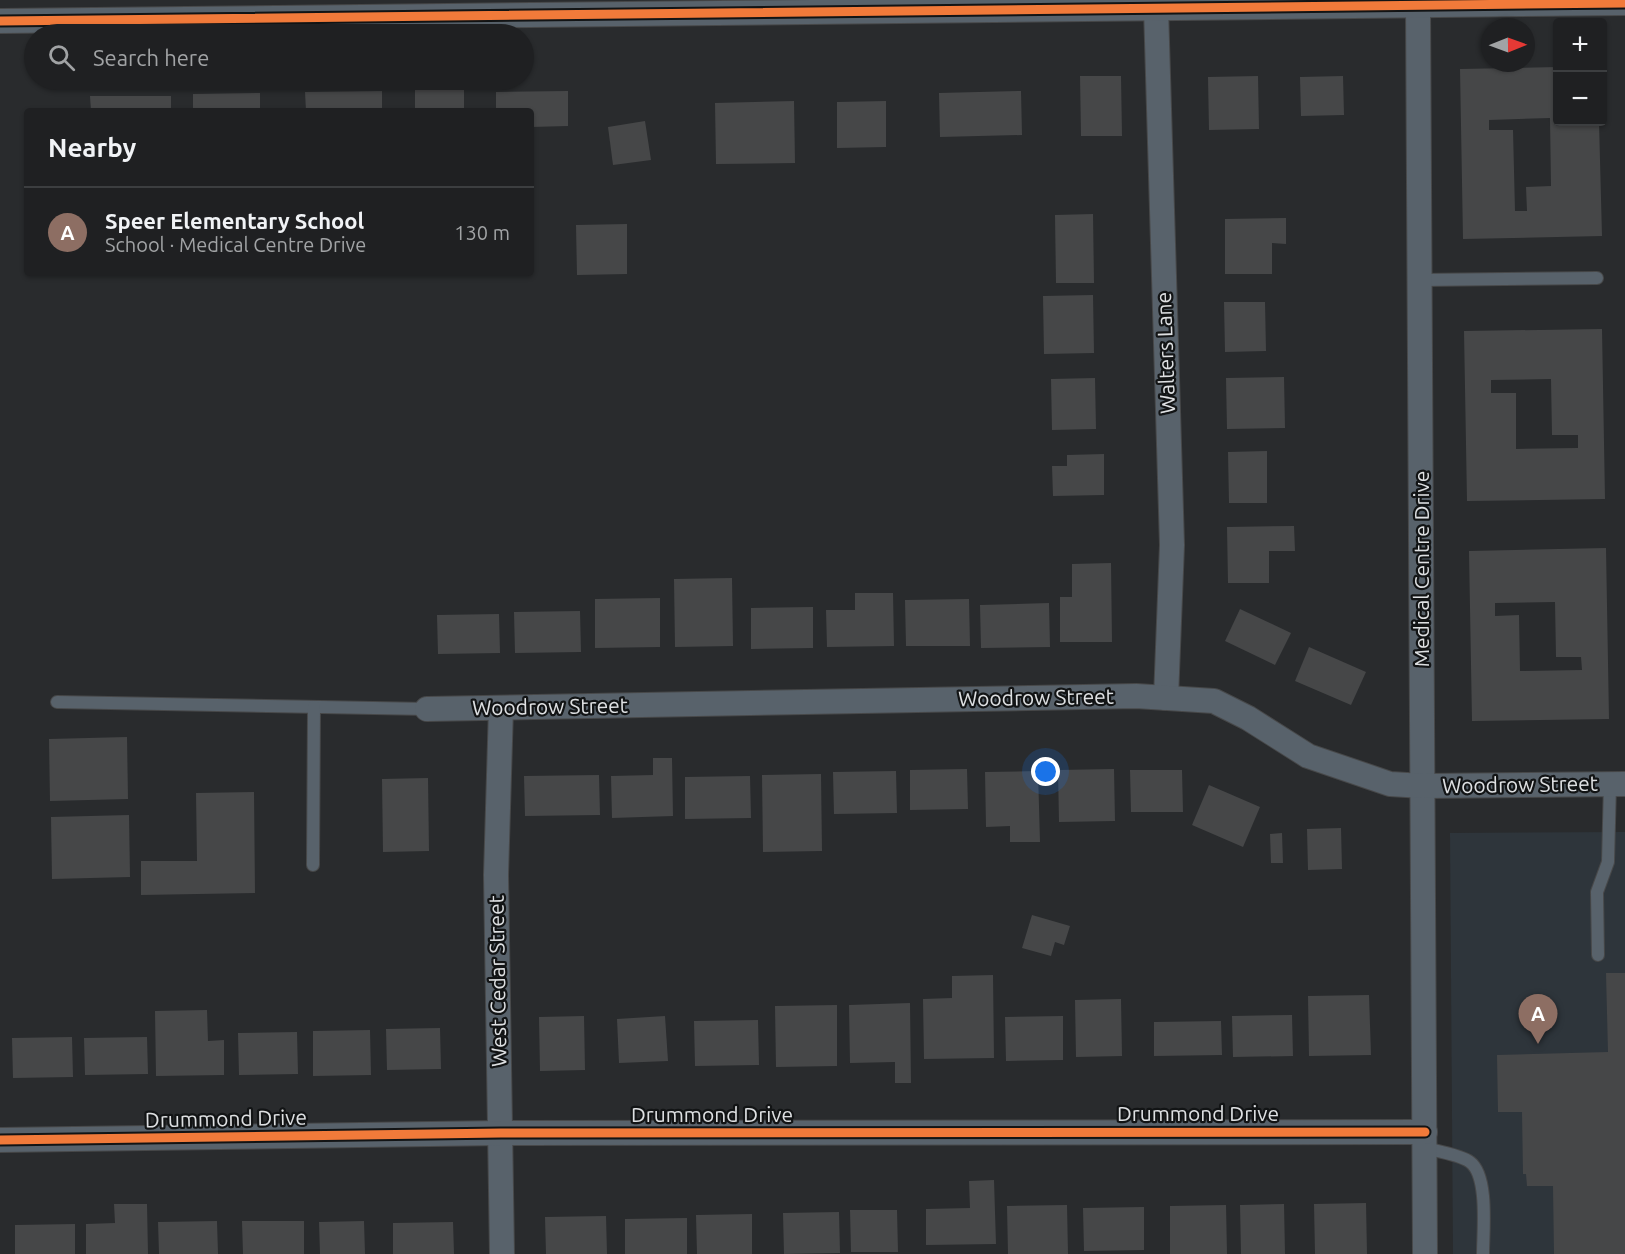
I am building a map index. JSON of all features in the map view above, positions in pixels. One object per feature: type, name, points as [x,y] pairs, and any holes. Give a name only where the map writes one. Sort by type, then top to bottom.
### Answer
[{"type":"street","points":[[0,21],[152,10],[880,6],[1156,8],[1625,3]]},
{"type":"street","name":"Medical Centre Drive","points":[[1404,4],[1420,280],[1425,1254]]},
{"type":"street","name":"Walters Lane","points":[[1156,8],[1172,546],[1166,698]]},
{"type":"street","name":"Woodrow Street","points":[[427,709],[1124,696],[1214,701],[1248,718],[1308,756],[1390,784],[1423,786],[1617,784]]},
{"type":"street","name":"West Cedar Street","points":[[501,708],[496,874],[502,1254]]},
{"type":"street","name":"Drummond Drive","points":[[0,1140],[501,1133],[1425,1140]]},
{"type":"lane","points":[[1420,280],[1597,278]]},
{"type":"lane","points":[[57,702],[427,709]]},
{"type":"lane","points":[[313,865],[314,707]]},
{"type":"lane","points":[[1598,956],[1597,892],[1608,862],[1617,784]]},
{"type":"lane","points":[[1425,1140],[1469,1161],[1479,1172],[1482,1188],[1483,1254]]},
{"type":"shaded area","points":[[1625,832],[1625,1254],[1453,1254],[1450,833]]},
{"type":"building","points":[[1535,67],[1553,67],[1553,126],[1599,126],[1602,236],[1463,239],[1460,69],[1481,69],[1481,72],[1535,72]],"holes":[[[1550,118],[1551,186],[1526,187],[1527,211],[1515,211],[1513,130],[1489,130],[1489,120]]]},
{"type":"building","points":[[1080,76],[1121,76],[1122,136],[1081,136]]},
{"type":"building","points":[[1258,76],[1259,129],[1209,130],[1208,77]]},
{"type":"building","points":[[1343,76],[1344,115],[1301,116],[1300,77]]},
{"type":"building","points":[[415,90],[464,90],[464,108],[415,108]]},
{"type":"building","points":[[382,91],[382,108],[306,108],[305,92]]},
{"type":"building","points":[[568,91],[568,126],[534,127],[534,108],[496,108],[496,92]]},
{"type":"building","points":[[1021,91],[1022,135],[940,137],[939,93]]},
{"type":"building","points":[[260,93],[260,108],[193,108],[193,94]]},
{"type":"building","points":[[90,96],[171,96],[171,108],[91,108]]},
{"type":"building","points":[[794,101],[795,163],[716,164],[715,103]]},
{"type":"building","points":[[886,101],[886,147],[837,148],[837,102]]},
{"type":"building","points":[[645,121],[651,160],[613,165],[608,127]]},
{"type":"building","points":[[1093,214],[1094,283],[1056,283],[1055,215]]},
{"type":"building","points":[[1286,218],[1286,244],[1272,243],[1272,274],[1225,274],[1225,219]]},
{"type":"building","points":[[627,224],[627,274],[577,275],[576,225]]},
{"type":"building","points":[[1093,295],[1094,353],[1044,354],[1043,296]]},
{"type":"building","points":[[1224,302],[1265,302],[1266,351],[1225,352]]},
{"type":"building","points":[[1602,329],[1605,499],[1467,501],[1464,331]],"holes":[[[1551,379],[1552,435],[1578,435],[1578,448],[1516,449],[1516,393],[1491,393],[1491,380]]]},
{"type":"building","points":[[1284,377],[1285,428],[1227,429],[1226,378]]},
{"type":"building","points":[[1095,378],[1096,429],[1052,430],[1051,379]]},
{"type":"building","points":[[1267,451],[1267,503],[1229,503],[1228,452]]},
{"type":"building","points":[[1104,454],[1104,495],[1053,496],[1052,466],[1067,466],[1067,455]]},
{"type":"building","points":[[1294,526],[1295,551],[1269,551],[1269,583],[1228,583],[1227,527]]},
{"type":"building","points":[[1606,548],[1609,719],[1472,721],[1469,551]],"holes":[[[1555,602],[1556,657],[1581,657],[1582,670],[1520,671],[1519,615],[1495,616],[1495,603]]]},
{"type":"building","points":[[1111,563],[1112,642],[1060,642],[1060,597],[1072,597],[1072,564]]},
{"type":"building","points":[[732,578],[733,646],[675,647],[674,579]]},
{"type":"building","points":[[855,593],[893,593],[894,646],[827,647],[826,610],[855,610]]},
{"type":"building","points":[[660,598],[660,647],[595,648],[595,599]]},
{"type":"building","points":[[969,599],[970,646],[906,646],[905,600]]},
{"type":"building","points":[[1049,603],[1050,647],[981,648],[980,605]]},
{"type":"building","points":[[813,607],[813,648],[751,649],[751,608]]},
{"type":"building","points":[[1240,609],[1291,633],[1275,665],[1225,641]]},
{"type":"building","points":[[580,611],[581,652],[515,653],[514,612]]},
{"type":"building","points":[[499,614],[500,653],[438,654],[437,615]]},
{"type":"building","points":[[1309,647],[1366,672],[1351,705],[1295,681]]},
{"type":"building","points":[[127,737],[128,799],[50,801],[49,739]]},
{"type":"building","points":[[653,758],[672,758],[673,816],[612,818],[611,776],[653,775]]},
{"type":"building","points":[[967,769],[968,809],[910,810],[910,770]]},
{"type":"building","points":[[1114,769],[1115,821],[1059,822],[1058,770]]},
{"type":"building","points":[[1130,770],[1182,770],[1183,812],[1131,812]]},
{"type":"building","points":[[896,771],[897,813],[834,814],[833,772]]},
{"type":"building","points":[[1038,771],[1040,842],[1010,842],[1010,826],[986,827],[985,772]]},
{"type":"building","points":[[821,774],[822,851],[763,852],[762,775]]},
{"type":"building","points":[[599,775],[600,815],[525,816],[524,776]]},
{"type":"building","points":[[750,776],[751,818],[685,819],[685,777]]},
{"type":"building","points":[[428,778],[429,851],[383,852],[382,779]]},
{"type":"building","points":[[1209,785],[1260,807],[1243,847],[1192,825]]},
{"type":"building","points":[[254,792],[255,893],[141,895],[141,861],[197,861],[196,793]]},
{"type":"building","points":[[129,815],[130,877],[52,879],[51,817]]},
{"type":"building","points":[[1341,828],[1342,869],[1308,870],[1307,829]]},
{"type":"building","points":[[1282,833],[1283,863],[1271,863],[1270,834]]},
{"type":"building","points":[[1032,915],[1070,926],[1064,945],[1055,942],[1051,956],[1022,948]]},
{"type":"building","points":[[1606,973],[1625,973],[1625,1254],[1554,1254],[1553,1186],[1527,1186],[1526,1174],[1523,1174],[1522,1112],[1498,1112],[1497,1055],[1608,1052]]},
{"type":"building","points":[[993,975],[994,1058],[924,1059],[923,999],[952,998],[952,976]]},
{"type":"building","points":[[1369,995],[1371,1055],[1309,1056],[1308,996]]},
{"type":"building","points":[[1121,999],[1122,1056],[1076,1057],[1075,1000]]},
{"type":"building","points":[[910,1003],[911,1083],[895,1083],[895,1062],[850,1063],[849,1005]]},
{"type":"building","points":[[837,1005],[837,1066],[776,1067],[775,1006]]},
{"type":"building","points":[[207,1010],[208,1041],[224,1040],[224,1075],[156,1076],[155,1011]]},
{"type":"building","points":[[1292,1015],[1293,1056],[1233,1057],[1232,1016]]},
{"type":"building","points":[[584,1016],[585,1070],[540,1071],[539,1017]]},
{"type":"building","points":[[665,1016],[668,1061],[619,1063],[617,1019]]},
{"type":"building","points":[[1063,1016],[1063,1060],[1006,1061],[1005,1017]]},
{"type":"building","points":[[758,1020],[759,1065],[695,1066],[694,1021]]},
{"type":"building","points":[[1221,1021],[1222,1055],[1154,1056],[1154,1022]]},
{"type":"building","points":[[440,1028],[441,1069],[387,1070],[386,1029]]},
{"type":"building","points":[[370,1030],[371,1075],[313,1076],[313,1031]]},
{"type":"building","points":[[297,1032],[298,1074],[239,1075],[238,1033]]},
{"type":"building","points":[[72,1037],[73,1077],[13,1078],[12,1038]]},
{"type":"building","points":[[147,1037],[148,1074],[85,1075],[84,1038]]},
{"type":"building","points":[[994,1180],[996,1244],[926,1245],[926,1209],[970,1208],[969,1181]]},
{"type":"building","points":[[1366,1203],[1367,1254],[1315,1254],[1314,1204]]},
{"type":"building","points":[[114,1204],[147,1204],[148,1254],[86,1254],[86,1224],[115,1223]]},
{"type":"building","points":[[1284,1204],[1285,1254],[1241,1254],[1240,1205]]},
{"type":"building","points":[[1067,1205],[1068,1254],[1008,1254],[1007,1206]]},
{"type":"building","points":[[1226,1205],[1227,1254],[1170,1254],[1170,1206]]},
{"type":"building","points":[[1144,1207],[1144,1250],[1084,1251],[1083,1208]]},
{"type":"building","points":[[850,1210],[897,1210],[898,1252],[851,1252]]},
{"type":"building","points":[[839,1212],[840,1253],[784,1254],[783,1213]]},
{"type":"building","points":[[752,1214],[752,1254],[697,1254],[696,1215]]},
{"type":"building","points":[[606,1216],[607,1254],[546,1254],[545,1217]]},
{"type":"building","points":[[687,1218],[687,1254],[625,1254],[625,1219]]},
{"type":"building","points":[[217,1221],[218,1254],[159,1254],[158,1222]]},
{"type":"building","points":[[242,1221],[304,1221],[304,1254],[243,1254]]},
{"type":"building","points":[[364,1221],[365,1254],[320,1254],[319,1222]]},
{"type":"building","points":[[453,1222],[454,1254],[393,1254],[393,1223]]},
{"type":"building","points":[[75,1224],[75,1254],[15,1254],[15,1225]]},
{"type":"cycle path","points":[[0,21],[1625,3]]},
{"type":"cycle path","points":[[0,1140],[501,1133],[1425,1132]]},
{"type":"place","name":"Speer Elementary School","points":[[1538,1044]]}]
